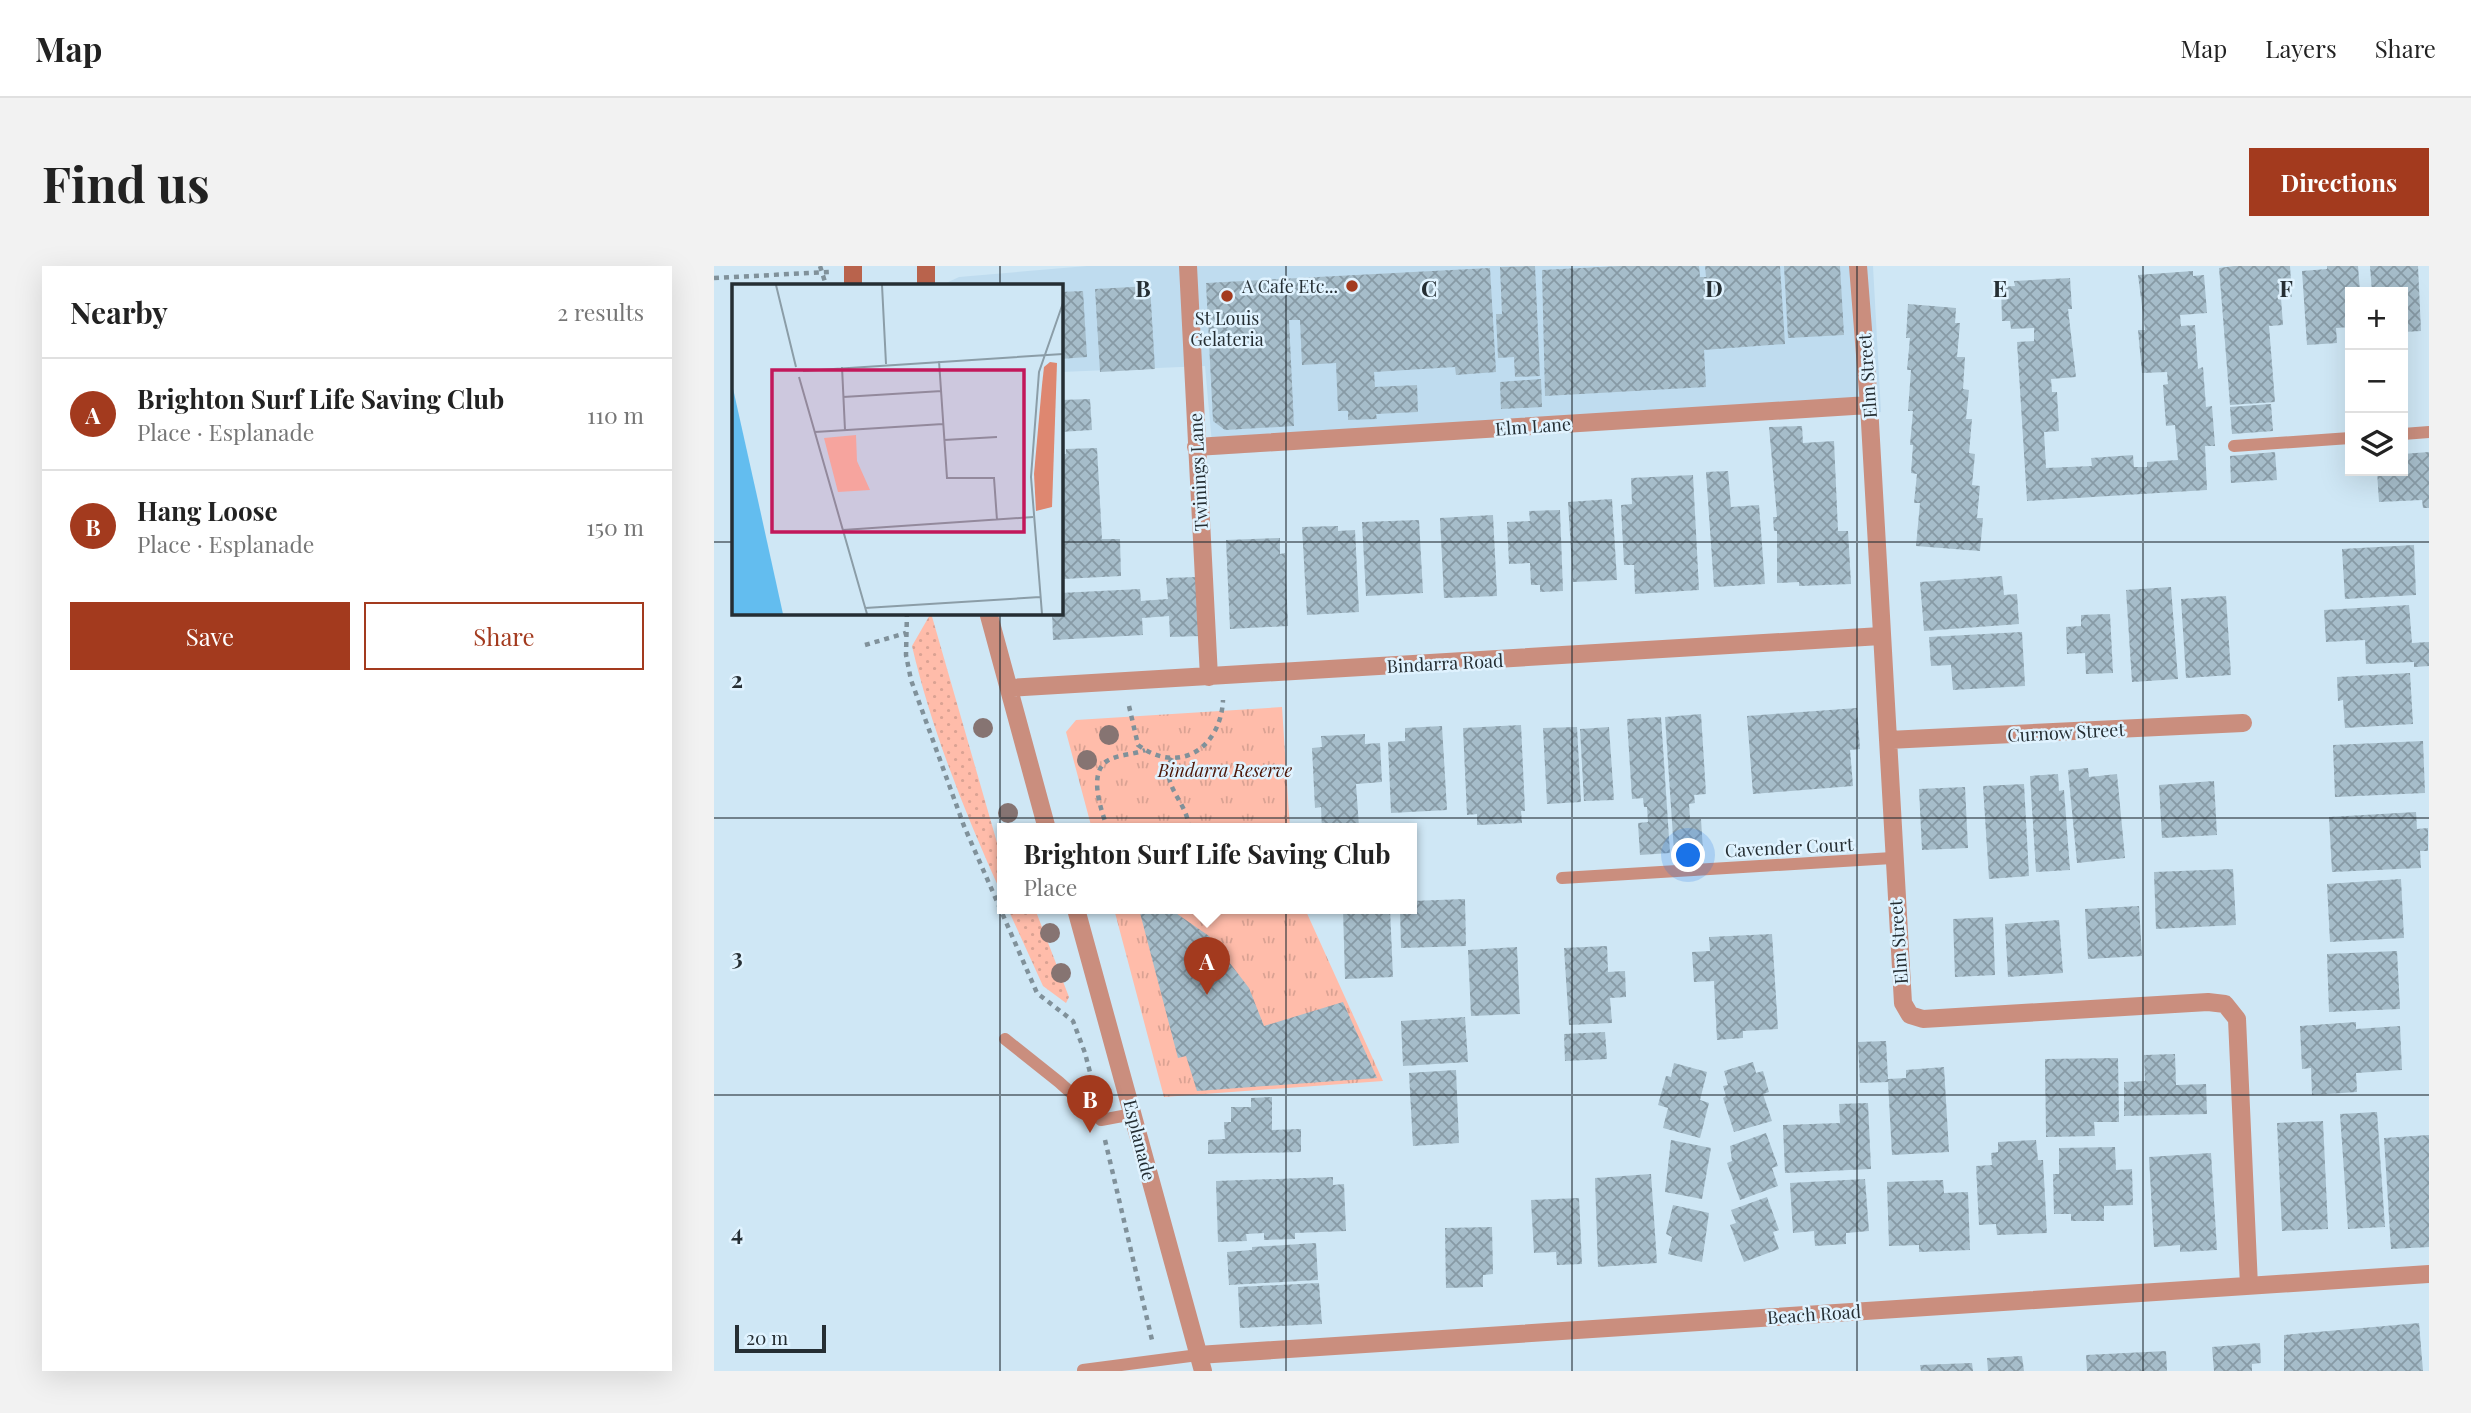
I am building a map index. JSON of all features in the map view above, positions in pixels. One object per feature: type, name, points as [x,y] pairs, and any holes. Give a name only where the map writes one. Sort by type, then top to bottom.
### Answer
[{"type":"street","name":"Twinings Lane","points":[[1188,266],[1209,677]]},
{"type":"street","name":"Elm Street","points":[[1858,266],[1869,405],[1892,858],[1903,1003],[1910,1015],[1923,1019],[2207,1002],[2225,1004],[2237,1019],[2249,1286]]},
{"type":"street","name":"Elm Lane","points":[[1196,447],[1869,405]]},
{"type":"street","points":[[989,614],[1045,823]]},
{"type":"street","name":"Bindarra Road","points":[[1009,688],[1881,636]]},
{"type":"street","name":"Curnow Street","points":[[1888,740],[2243,723]]},
{"type":"street","name":"Esplanade","points":[[1077,914],[1201,1363]]},
{"type":"street","name":"Beach Road","points":[[1201,1363],[2429,1274]]},
{"type":"lane","points":[[2408,434],[2429,432]]},
{"type":"lane","points":[[2234,446],[2345,438]]},
{"type":"lane","name":"Cavender Court","points":[[1562,878],[1892,858]]},
{"type":"lane","points":[[1005,1039],[1101,1120],[1133,1114]]},
{"type":"lane","points":[[1083,1370],[1157,1358],[1201,1363]]},
{"type":"path","points":[[714,278],[821,269],[853,274]]},
{"type":"path","points":[[907,614],[911,680],[964,826],[997,901]]},
{"type":"path","points":[[865,645],[906,633]]},
{"type":"path","points":[[1129,706],[1132,727],[1139,745],[1152,755],[1172,758],[1189,754],[1209,744],[1219,729],[1223,700]]},
{"type":"path","points":[[1106,823],[1100,804],[1098,772],[1106,761],[1145,750]]},
{"type":"path","points":[[1172,758],[1167,767],[1170,781],[1189,817],[1189,823]]},
{"type":"path","points":[[1002,914],[1037,993],[1073,1021],[1085,1053],[1157,1358]]},
{"type":"shaded area","points":[[1087,266],[1873,266],[1881,412],[1213,455],[1205,366],[1062,372],[1062,284],[944,284],[959,277]]},
{"type":"green space","points":[[931,614],[997,843],[997,883],[951,773],[929,710],[912,646]]},
{"type":"green space","name":"Bindarra Reserve","points":[[1282,707],[1290,823],[1090,823],[1066,732],[1076,720]]},
{"type":"green space","points":[[1010,914],[1037,914],[1069,997],[1066,1003],[1043,986]]},
{"type":"green space","points":[[1115,914],[1307,914],[1383,1081],[1164,1097]]},
{"type":"building","points":[[1535,266],[1540,376],[1515,377],[1514,357],[1498,358],[1496,314],[1502,314],[1500,267]]},
{"type":"building","points":[[1699,266],[1700,277],[1706,277],[1705,266],[1780,266],[1785,344],[1704,350],[1706,387],[1545,396],[1542,270]]},
{"type":"building","points":[[1784,266],[1840,266],[1844,335],[1788,338]]},
{"type":"building","points":[[2290,266],[2292,297],[2281,298],[2283,325],[2269,326],[2275,402],[2230,405],[2219,268]]},
{"type":"building","points":[[2327,266],[2358,266],[2360,287],[2345,287],[2345,327],[2336,328],[2337,343],[2307,345],[2302,271],[2327,269]]},
{"type":"building","points":[[2370,266],[2418,266],[2421,331],[2408,332],[2408,287],[2372,287]]},
{"type":"building","points":[[1490,268],[1496,372],[1456,375],[1455,367],[1374,372],[1375,387],[1417,385],[1418,412],[1376,414],[1377,419],[1348,420],[1348,411],[1338,411],[1336,363],[1302,365],[1300,320],[1289,320],[1294,426],[1225,430],[1213,421],[1206,283]]},
{"type":"building","points":[[2193,271],[2193,276],[2204,275],[2207,313],[2180,315],[2181,326],[2195,325],[2198,369],[2203,367],[2206,407],[2212,406],[2215,446],[2205,446],[2207,490],[2027,501],[2017,342],[2034,341],[2034,328],[2011,329],[2010,321],[2002,321],[2001,287],[2015,286],[2014,281],[2070,278],[2072,309],[2068,309],[2076,377],[2051,379],[2052,392],[2057,392],[2059,431],[2044,432],[2046,468],[2092,466],[2091,458],[2133,455],[2134,467],[2147,467],[2147,462],[2178,460],[2175,425],[2166,426],[2163,385],[2168,384],[2167,372],[2142,373],[2138,330],[2145,330],[2138,275]]},
{"type":"building","points":[[1150,286],[1155,369],[1100,372],[1095,289]]},
{"type":"building","points":[[1083,291],[1087,357],[1062,359],[1062,292]]},
{"type":"building","points":[[1908,304],[1956,308],[1955,323],[1960,323],[1957,357],[1965,357],[1963,389],[1969,390],[1966,419],[1972,419],[1969,453],[1975,454],[1972,485],[1980,486],[1977,518],[1983,518],[1980,551],[1916,546],[1920,503],[1914,503],[1917,474],[1911,473],[1913,411],[1908,411],[1911,370],[1907,370],[1910,338],[1906,338]]},
{"type":"building","points":[[1541,379],[1542,407],[1501,409],[1500,382]]},
{"type":"building","points":[[1090,399],[1092,430],[1062,432],[1062,400]]},
{"type":"building","points":[[2271,404],[2273,431],[2232,434],[2230,407]]},
{"type":"building","points":[[1802,426],[1803,443],[1834,441],[1838,531],[1848,531],[1851,584],[1799,586],[1799,582],[1777,583],[1777,531],[1774,531],[1773,517],[1777,517],[1769,427]]},
{"type":"building","points":[[1097,448],[1102,539],[1120,539],[1121,576],[1063,579],[1062,454],[1066,454],[1066,449]]},
{"type":"building","points":[[2275,452],[2277,480],[2231,483],[2230,456]]},
{"type":"building","points":[[2429,452],[2429,508],[2423,508],[2422,500],[2379,502],[2377,476],[2408,476],[2408,454]]},
{"type":"building","points":[[1728,471],[1731,507],[1759,505],[1765,584],[1714,587],[1706,472]]},
{"type":"building","points":[[1693,475],[1699,590],[1635,594],[1634,565],[1624,565],[1621,505],[1632,504],[1631,478]]},
{"type":"building","points":[[1612,499],[1617,580],[1573,582],[1568,502]]},
{"type":"building","points":[[1560,510],[1563,591],[1540,592],[1540,585],[1531,585],[1530,563],[1509,564],[1507,522],[1530,521],[1529,511]]},
{"type":"building","points":[[1493,515],[1497,596],[1444,598],[1440,518]]},
{"type":"building","points":[[1419,520],[1423,593],[1366,596],[1362,522]]},
{"type":"building","points":[[1338,526],[1338,531],[1355,530],[1359,612],[1307,615],[1302,527]]},
{"type":"building","points":[[1280,538],[1280,554],[1285,553],[1288,626],[1230,629],[1226,540]]},
{"type":"building","points":[[2414,545],[2416,595],[2345,599],[2342,549]]},
{"type":"building","points":[[2002,576],[2004,595],[2017,594],[2019,624],[1924,631],[1920,582]]},
{"type":"building","points":[[1197,577],[1201,636],[1170,637],[1169,616],[1142,618],[1143,635],[1053,640],[1052,614],[1062,614],[1062,593],[1140,589],[1141,601],[1168,599],[1166,578]]},
{"type":"building","points":[[2171,587],[2178,679],[2132,682],[2126,590]]},
{"type":"building","points":[[2226,596],[2231,675],[2186,678],[2181,599]]},
{"type":"building","points":[[2409,605],[2412,643],[2429,642],[2429,666],[2414,667],[2414,662],[2366,664],[2365,640],[2326,642],[2324,610]]},
{"type":"building","points":[[2110,614],[2113,673],[2086,674],[2085,653],[2067,654],[2066,627],[2081,626],[2081,615]]},
{"type":"building","points":[[2022,632],[2025,686],[1953,690],[1951,665],[1931,666],[1929,637]]},
{"type":"building","points":[[2410,673],[2413,724],[2345,728],[2343,700],[2338,701],[2337,677]]},
{"type":"building","points":[[1857,708],[1860,749],[1850,750],[1853,786],[1753,794],[1747,716]]},
{"type":"building","points":[[1701,714],[1706,794],[1694,795],[1695,803],[1689,804],[1690,819],[1701,819],[1703,851],[1674,852],[1665,717]]},
{"type":"building","points":[[1661,717],[1670,853],[1640,855],[1638,823],[1648,822],[1647,807],[1644,807],[1643,798],[1632,799],[1627,719]]},
{"type":"building","points":[[1521,725],[1525,811],[1521,811],[1522,823],[1477,825],[1477,814],[1467,815],[1463,728]]},
{"type":"building","points":[[1442,726],[1447,810],[1391,813],[1388,742],[1405,741],[1405,728]]},
{"type":"building","points":[[1577,727],[1581,802],[1547,804],[1543,728]]},
{"type":"building","points":[[1609,727],[1614,800],[1584,801],[1580,729]]},
{"type":"building","points":[[1365,734],[1365,744],[1380,743],[1382,782],[1356,784],[1359,823],[1322,823],[1321,807],[1315,808],[1312,748],[1322,747],[1321,736]]},
{"type":"building","points":[[2423,741],[2425,793],[2335,797],[2333,745]]},
{"type":"building","points":[[2088,768],[2089,777],[2117,774],[2125,858],[2077,863],[2068,770]]},
{"type":"building","points":[[2058,774],[2059,791],[2064,790],[2070,870],[2036,872],[2030,776]]},
{"type":"building","points":[[2214,781],[2217,835],[2162,838],[2159,785]]},
{"type":"building","points":[[2024,784],[2029,876],[1989,879],[1983,786]]},
{"type":"building","points":[[1965,787],[1968,848],[1922,850],[1919,789]]},
{"type":"building","points":[[2416,812],[2417,829],[2428,828],[2428,851],[2420,851],[2421,868],[2332,872],[2329,817]]},
{"type":"building","points":[[2233,869],[2236,925],[2156,929],[2154,872]]},
{"type":"building","points":[[2401,879],[2404,938],[2330,942],[2327,884]]},
{"type":"building","points":[[1465,899],[1466,946],[1401,948],[1400,914],[1417,914],[1417,901]]},
{"type":"building","points":[[2139,906],[2142,956],[2088,959],[2085,909]]},
{"type":"building","points":[[1140,914],[1177,914],[1209,936],[1249,988],[1264,1026],[1343,1002],[1377,1078],[1197,1091],[1186,1056],[1178,1058]]},
{"type":"building","points":[[1343,914],[1390,914],[1393,977],[1345,979]]},
{"type":"building","points":[[1993,917],[1995,975],[1955,977],[1953,919]]},
{"type":"building","points":[[2059,920],[2063,973],[2008,977],[2005,924]]},
{"type":"building","points":[[1772,934],[1778,1029],[1743,1031],[1743,1038],[1717,1040],[1714,981],[1694,982],[1692,952],[1710,951],[1709,937]]},
{"type":"building","points":[[1607,946],[1608,972],[1625,971],[1626,997],[1610,998],[1612,1023],[1569,1025],[1564,948]]},
{"type":"building","points":[[1517,947],[1520,1014],[1471,1016],[1468,950]]},
{"type":"building","points":[[2397,951],[2400,1009],[2329,1012],[2327,954]]},
{"type":"building","points":[[1465,1017],[1468,1062],[1403,1066],[1401,1021]]},
{"type":"building","points":[[2356,1022],[2356,1029],[2400,1026],[2402,1070],[2356,1073],[2357,1092],[2312,1095],[2311,1068],[2302,1069],[2300,1026]]},
{"type":"building","points":[[1605,1032],[1607,1059],[1565,1061],[1564,1034]]},
{"type":"building","points":[[1886,1041],[1888,1079],[1906,1078],[1906,1070],[1944,1067],[1949,1152],[1892,1155],[1888,1082],[1860,1083],[1858,1042]]},
{"type":"building","points":[[2175,1054],[2176,1085],[2206,1084],[2207,1114],[2124,1116],[2124,1082],[2145,1081],[2144,1055]]},
{"type":"building","points":[[2118,1058],[2119,1122],[2094,1122],[2095,1136],[2046,1137],[2045,1059]]},
{"type":"building","points":[[1753,1062],[1756,1073],[1763,1071],[1769,1092],[1763,1094],[1772,1121],[1734,1132],[1723,1098],[1726,1096],[1723,1086],[1728,1085],[1724,1071]]},
{"type":"building","points":[[1674,1063],[1707,1072],[1700,1100],[1709,1103],[1700,1138],[1663,1128],[1668,1108],[1658,1105],[1666,1076],[1671,1077]]},
{"type":"building","points":[[1456,1070],[1459,1143],[1413,1146],[1409,1073]]},
{"type":"building","points":[[1272,1097],[1272,1130],[1301,1129],[1301,1152],[1208,1154],[1208,1140],[1225,1139],[1224,1122],[1231,1122],[1231,1107],[1251,1107],[1251,1098]]},
{"type":"building","points":[[1868,1103],[1871,1169],[1785,1173],[1783,1125],[1840,1123],[1839,1104]]},
{"type":"building","points":[[2377,1112],[2385,1227],[2348,1229],[2340,1114]]},
{"type":"building","points":[[2323,1121],[2328,1229],[2282,1231],[2277,1123]]},
{"type":"building","points":[[1766,1133],[1778,1166],[1772,1168],[1778,1186],[1740,1200],[1727,1163],[1732,1161],[1730,1146]]},
{"type":"building","points":[[2429,1135],[2429,1247],[2391,1249],[2384,1138]]},
{"type":"building","points":[[1671,1140],[1711,1148],[1702,1199],[1665,1192]]},
{"type":"building","points":[[2036,1140],[2038,1160],[2043,1160],[2047,1233],[1997,1235],[1996,1224],[1979,1225],[1976,1166],[1992,1165],[1991,1153],[1998,1152],[1998,1142]]},
{"type":"building","points":[[2115,1147],[2116,1170],[2132,1169],[2133,1205],[2104,1206],[2104,1221],[2071,1221],[2071,1214],[2054,1214],[2053,1174],[2059,1174],[2059,1148]]},
{"type":"building","points":[[2211,1153],[2217,1250],[2180,1252],[2180,1245],[2154,1247],[2149,1157]]},
{"type":"building","points":[[1651,1174],[1657,1263],[1598,1267],[1595,1178]]},
{"type":"building","points":[[1333,1177],[1333,1185],[1344,1184],[1346,1231],[1295,1233],[1295,1239],[1264,1240],[1264,1233],[1246,1234],[1247,1241],[1218,1242],[1216,1181]]},
{"type":"building","points":[[1865,1179],[1869,1231],[1846,1233],[1846,1244],[1815,1246],[1814,1231],[1793,1233],[1790,1183]]},
{"type":"building","points":[[1943,1180],[1944,1193],[1968,1192],[1970,1250],[1919,1252],[1919,1245],[1889,1246],[1887,1182]]},
{"type":"building","points":[[1767,1197],[1779,1230],[1773,1232],[1779,1249],[1744,1262],[1730,1225],[1736,1223],[1731,1210]]},
{"type":"building","points":[[1579,1198],[1582,1264],[1557,1265],[1556,1252],[1534,1253],[1531,1200]]},
{"type":"building","points":[[1673,1205],[1709,1213],[1702,1262],[1668,1254],[1672,1237],[1666,1234]]},
{"type":"building","points":[[1492,1227],[1493,1274],[1483,1275],[1483,1287],[1446,1288],[1445,1228]]},
{"type":"building","points":[[1316,1243],[1318,1280],[1229,1285],[1227,1252],[1252,1250],[1252,1247]]},
{"type":"building","points":[[1319,1283],[1322,1324],[1240,1328],[1238,1287]]},
{"type":"building","points":[[2419,1323],[2423,1371],[2284,1371],[2284,1335]]},
{"type":"building","points":[[2260,1343],[2261,1363],[2252,1364],[2252,1371],[2214,1371],[2212,1347]]},
{"type":"building","points":[[2166,1351],[2167,1371],[2087,1371],[2086,1355]]},
{"type":"building","points":[[2022,1356],[2024,1371],[1988,1371],[1987,1358]]},
{"type":"building","points":[[1972,1363],[1973,1371],[1921,1371],[1920,1365]]},
{"type":"place","name":"A Cafe Etc...","points":[[1352,286]]},
{"type":"place","name":"St Louis Gelateria","points":[[1227,296]]},
{"type":"place","name":"Brighton Surf Life Saving Club","points":[[1207,995]]},
{"type":"place","name":"Hang Loose","points":[[1090,1133]]}]
